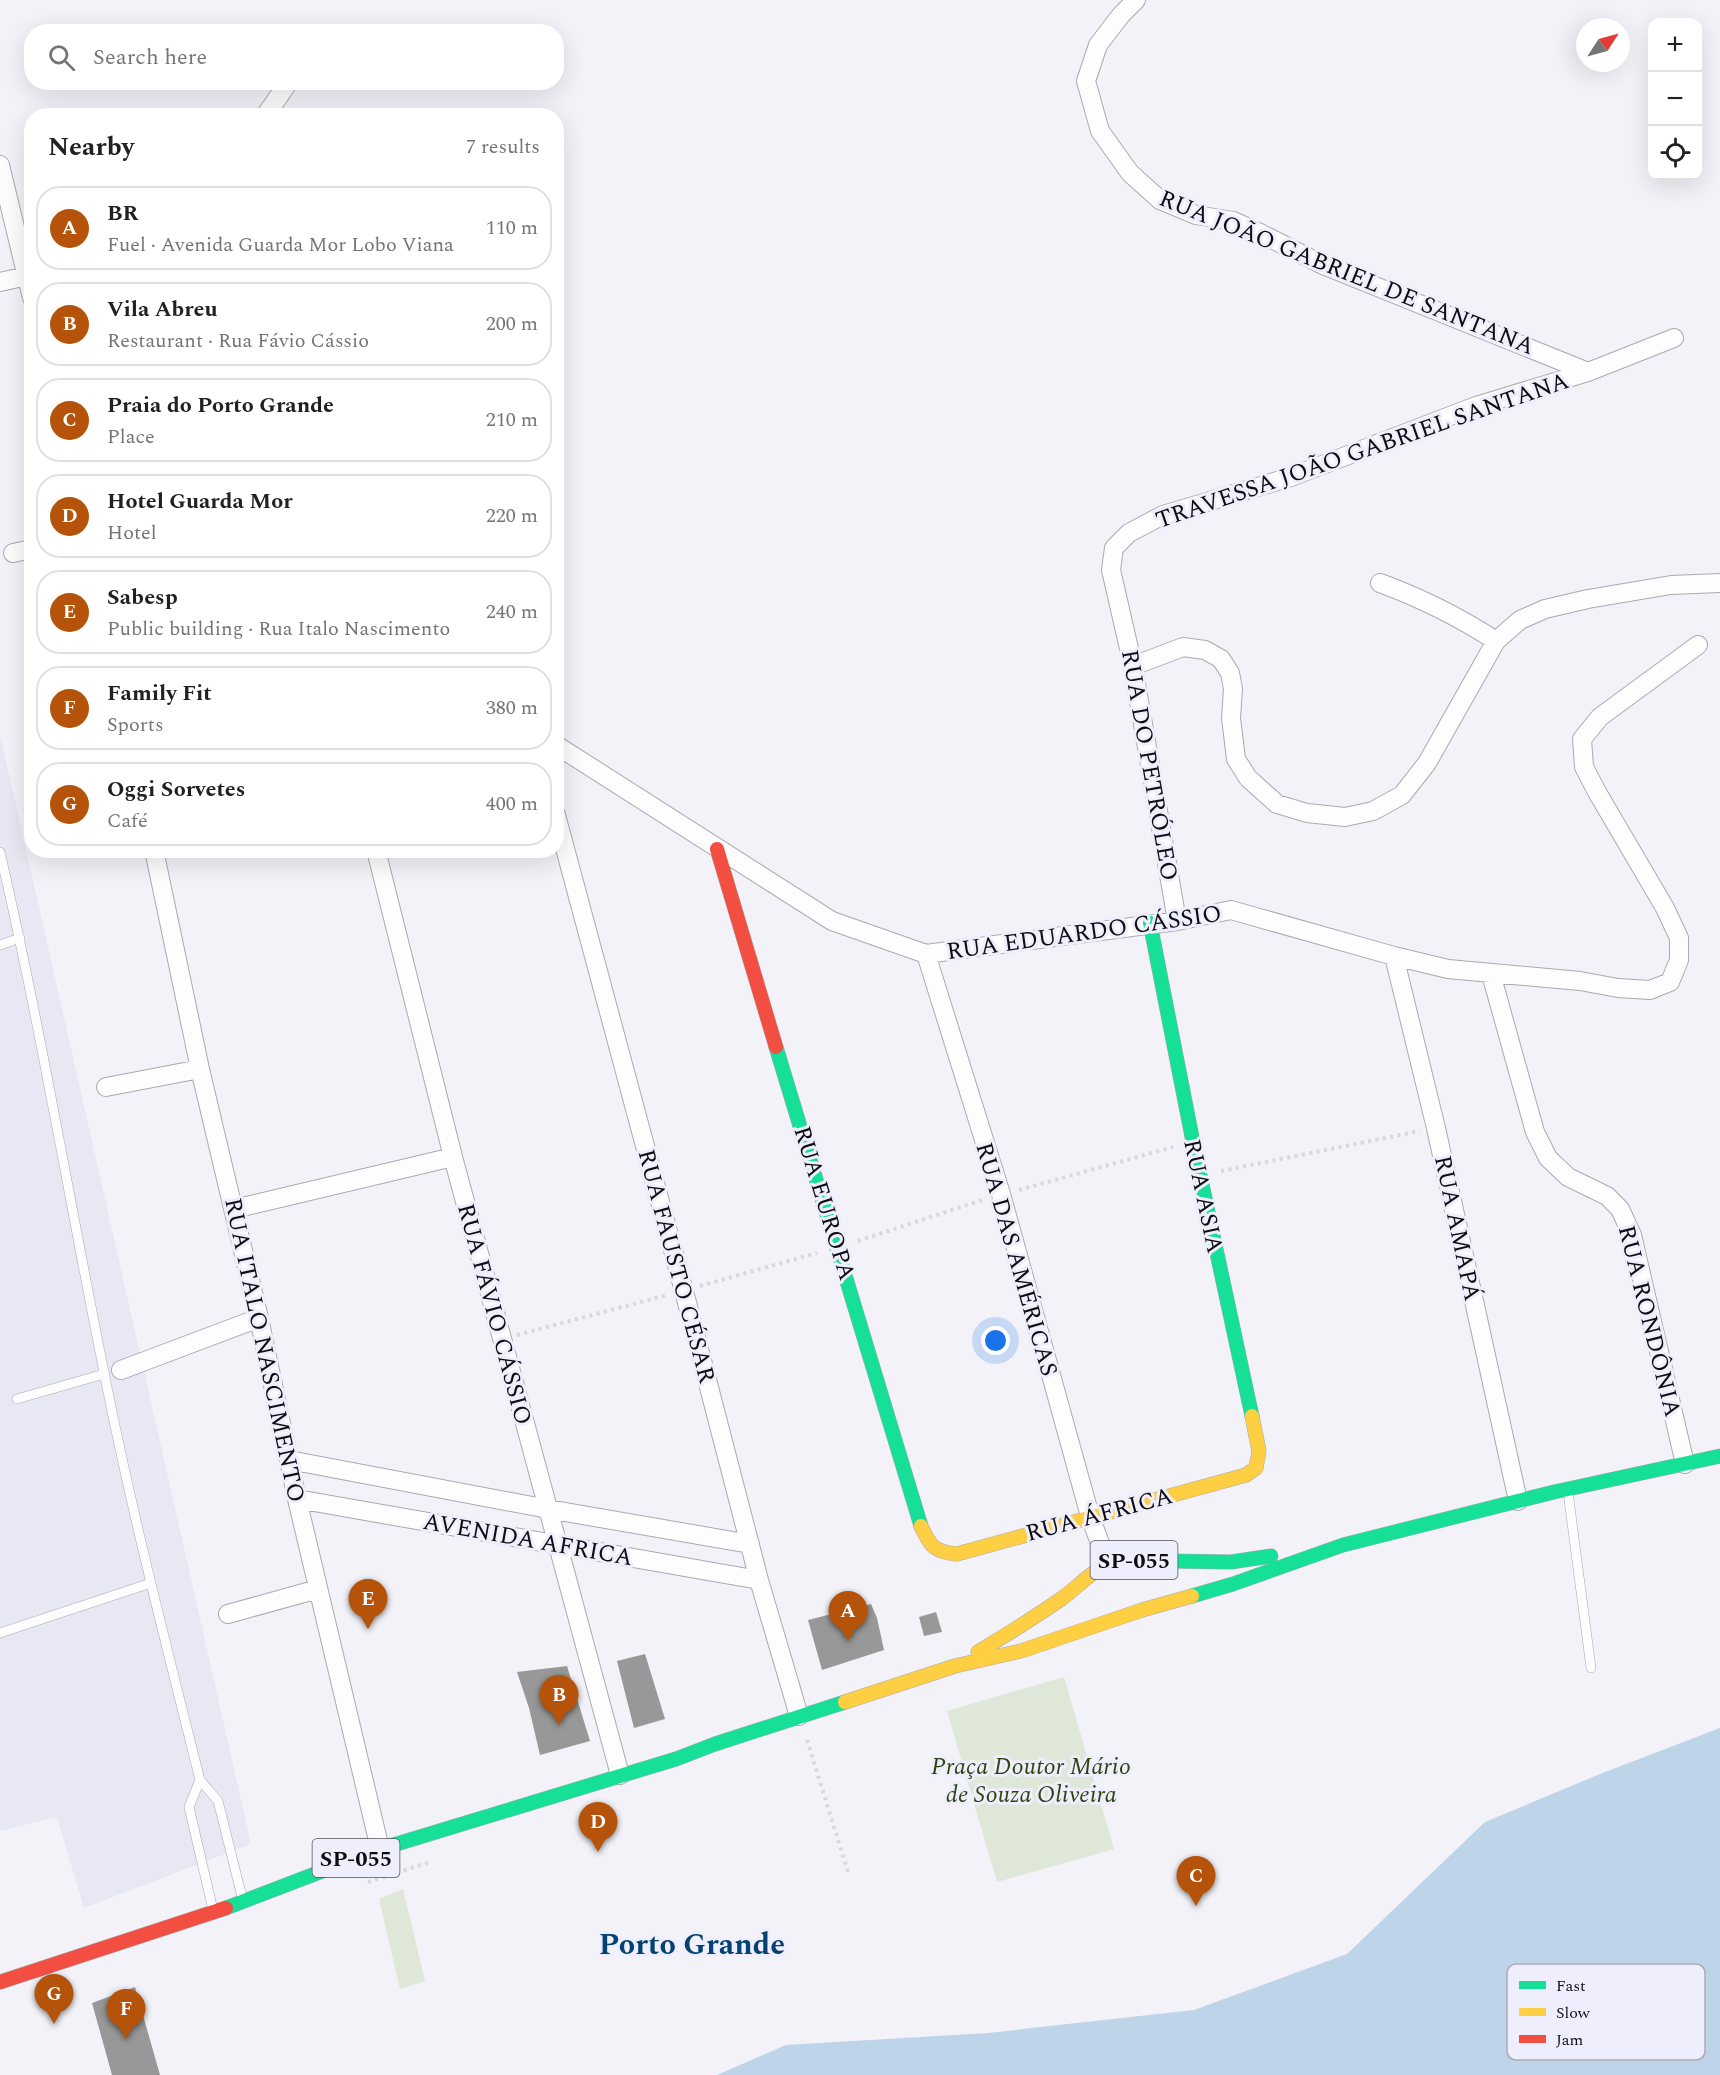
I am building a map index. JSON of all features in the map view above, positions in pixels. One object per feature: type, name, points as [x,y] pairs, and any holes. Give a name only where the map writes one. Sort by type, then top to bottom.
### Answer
[{"type":"main road","name":"RUA EUROPA","points":[[717,849],[919,1521],[931,1545],[940,1553]]},
{"type":"main road","name":"RUA ASIA","points":[[1150,923],[1200,1175],[1259,1451],[1256,1468]]},
{"type":"main road","name":"SP-055","points":[[0,1982],[214,1913],[380,1849],[676,1759],[799,1716],[955,1666],[1021,1651],[1142,1610],[1233,1584],[1343,1545],[1568,1489],[1720,1456]]},
{"type":"main road","name":"RUA ÁFRICA","points":[[940,1553],[957,1554],[1246,1475],[1256,1468]]},
{"type":"main road","name":"SP-055","points":[[955,1666],[1098,1575],[1127,1560],[1231,1562],[1343,1545]]},
{"type":"main road","name":"SP-055","points":[[1127,1560],[1137,1573]]},
{"type":"main road","name":"SP-055","points":[[1142,1610],[1144,1594]]},
{"type":"main road","name":"SP-055","points":[[1102,1607],[1113,1620]]},
{"type":"street","name":"RUA JOÃO GABRIEL DE SANTANA","points":[[1136,0],[1098,45],[1086,81],[1100,131],[1130,172],[1160,200],[1196,215],[1233,221],[1323,266],[1588,372]]},
{"type":"street","points":[[271,108],[283,90]]},
{"type":"street","points":[[0,165],[24,264]]},
{"type":"street","points":[[0,282],[24,277]]},
{"type":"street","name":"TRAVESSA JOÃO GABRIEL SANTANA","points":[[1121,610],[1111,570],[1114,548],[1129,533],[1163,515],[1291,477],[1476,406],[1588,372],[1674,338]]},
{"type":"street","points":[[12,554],[24,551]]},
{"type":"street","points":[[1380,583],[1419,597],[1463,620],[1496,641]]},
{"type":"street","points":[[1133,666],[1183,647],[1205,650],[1221,659],[1230,673],[1233,689],[1231,717],[1236,759],[1248,778],[1277,804],[1307,813],[1346,817],[1373,811],[1402,795],[1427,763],[1496,641],[1520,620],[1545,609],[1588,599],[1671,585],[1720,583]]},
{"type":"street","name":"RUA DO PETRÓLEO","points":[[1121,610],[1133,666],[1177,921]]},
{"type":"street","name":"RUA EDUARDO CÁSSIO","points":[[564,750],[832,921],[926,954],[1177,921],[1231,910],[1448,969],[1650,990],[1670,982],[1679,960],[1679,938],[1665,908],[1584,767],[1582,739],[1600,717],[1698,645]]},
{"type":"street","name":"RUA FAUSTO CÉSAR","points":[[564,846],[759,1580],[799,1716]]},
{"type":"street","name":"RUA ITALO NASCIMENTO","points":[[156,858],[200,1069],[259,1318],[297,1499],[380,1849]]},
{"type":"street","name":"RUA FÁVIO CÁSSIO","points":[[378,858],[453,1157],[620,1775]]},
{"type":"street","name":"RUA DAS AMÉRICAS","points":[[926,954],[1001,1194],[1090,1516],[1098,1575]]},
{"type":"street","name":"RUA AMAPÁ","points":[[1394,956],[1436,1128],[1518,1501]]},
{"type":"street","name":"RUA RONDÔNIA","points":[[1491,974],[1534,1132],[1548,1158],[1568,1177],[1608,1196],[1620,1209],[1632,1235],[1684,1464]]},
{"type":"street","points":[[106,1087],[200,1069]]},
{"type":"street","points":[[234,1209],[453,1157]]},
{"type":"street","points":[[113,1372],[259,1318]]},
{"type":"street","name":"AVENIDA AFRICA","points":[[289,1460],[750,1544]]},
{"type":"street","name":"AVENIDA AFRICA","points":[[297,1499],[759,1580]]},
{"type":"street","points":[[228,1614],[318,1589]]},
{"type":"lane","points":[[0,852],[113,1372],[151,1583],[200,1780],[218,1801],[243,1901]]},
{"type":"lane","points":[[0,945],[20,938]]},
{"type":"lane","points":[[16,1399],[113,1372]]},
{"type":"lane","points":[[1568,1489],[1591,1668]]},
{"type":"lane","points":[[0,1633],[151,1583]]},
{"type":"lane","points":[[200,1780],[189,1807],[214,1913]]},
{"type":"path","points":[[1200,1175],[1436,1128]]},
{"type":"path","points":[[799,1716],[848,1872]]},
{"type":"shaded area","points":[[0,735],[24,841],[24,858],[28,858],[251,1844],[84,1908],[57,1817],[0,1831]]},
{"type":"green space","name":"Praça Doutor Mário de Souza Oliveira","points":[[1064,1677],[1114,1849],[997,1882],[947,1711]]},
{"type":"green space","points":[[403,1889],[425,1981],[400,1989],[379,1899]]},
{"type":"water","points":[[1720,1728],[1720,2075],[717,2075],[786,2045],[988,2033],[1194,2010],[1347,1954],[1485,1822],[1600,1774]]},
{"type":"building","points":[[871,1604],[877,1618],[884,1650],[822,1670],[808,1620]]},
{"type":"building","points":[[936,1612],[942,1632],[924,1636],[919,1617]]},
{"type":"building","points":[[645,1654],[665,1719],[634,1728],[617,1661]]},
{"type":"building","points":[[567,1666],[590,1741],[540,1755],[529,1708],[517,1672]]},
{"type":"building","points":[[135,1987],[160,2075],[112,2075],[92,2003]]},
{"type":"traffic: fast","points":[[1150,923],[1193,1142],[1252,1416]]},
{"type":"traffic: fast","points":[[776,1047],[921,1526]]},
{"type":"traffic: fast","points":[[1192,1596],[1343,1545],[1554,1492],[1720,1456]]},
{"type":"traffic: fast","points":[[1170,1561],[1231,1562],[1271,1556]]},
{"type":"traffic: fast","points":[[226,1908],[380,1849],[676,1759],[845,1702]]},
{"type":"traffic: slow","points":[[921,1526],[934,1547],[943,1552],[957,1554],[1246,1475],[1256,1468],[1259,1451],[1252,1416]]},
{"type":"traffic: slow","points":[[978,1652],[1051,1606],[1103,1567],[1132,1560],[1170,1561]]},
{"type":"traffic: slow","points":[[845,1702],[955,1666],[1021,1651],[1142,1610],[1192,1596]]},
{"type":"traffic: jam","points":[[717,849],[776,1047]]},
{"type":"traffic: jam","points":[[0,1982],[226,1908]]},
{"type":"place","name":"Sabesp","points":[[368,1629]]},
{"type":"place","name":"BR","points":[[848,1641]]},
{"type":"place","name":"Vila Abreu","points":[[559,1725]]},
{"type":"place","name":"Hotel Guarda Mor","points":[[598,1852]]},
{"type":"place","name":"Praia do Porto Grande","points":[[1196,1906]]},
{"type":"place","name":"Oggi Sorvetes","points":[[54,2024]]},
{"type":"place","name":"Family Fit","points":[[126,2039]]},
{"type":"district","name":"Porto Grande","points":[[692,1944]]}]
